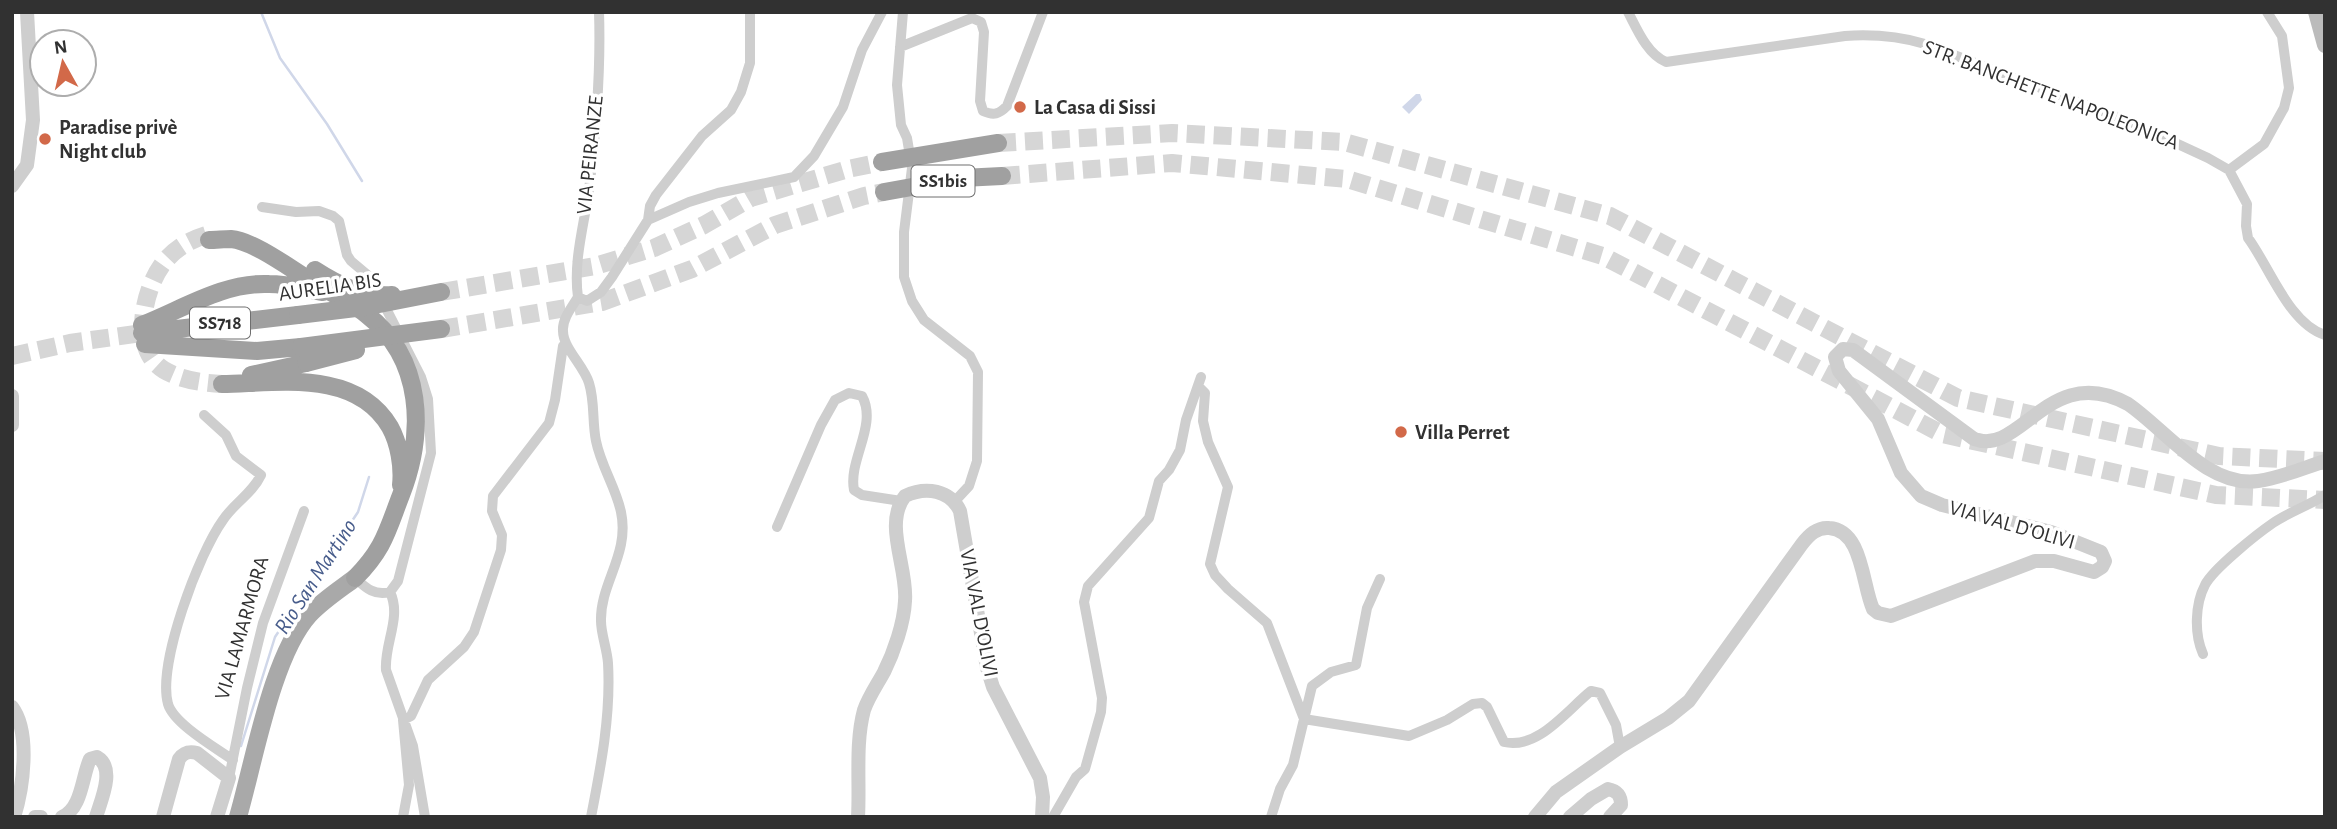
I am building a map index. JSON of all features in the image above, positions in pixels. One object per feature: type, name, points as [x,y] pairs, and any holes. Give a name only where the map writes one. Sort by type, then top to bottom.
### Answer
[{"type":"highway","name":"SS1bis","points":[[882,162],[937,151],[998,144]]},
{"type":"highway","name":"SS1bis","points":[[884,192],[962,178],[1002,176]]},
{"type":"highway","name":"AURELIA BIS","points":[[143,334],[364,307],[440,290],[374,295],[339,284],[281,248],[261,239],[231,233],[208,237],[233,239],[283,262],[336,295]]},
{"type":"highway","points":[[143,334],[176,311],[208,296],[237,287],[269,284],[336,295],[365,313],[381,328],[409,374],[415,402],[417,434],[411,471],[387,537],[376,555],[355,578]]},
{"type":"highway","name":"SS718","points":[[143,334],[232,351],[303,355],[441,329]]},
{"type":"highway","points":[[303,355],[222,381],[324,384],[354,391],[374,406],[393,432],[400,466],[400,499]]},
{"type":"main road","points":[[2316,12],[2325,45]]},
{"type":"main road","points":[[238,817],[266,714],[288,650],[309,616],[355,578]]},
{"type":"street","points":[[12,186],[27,164],[33,120],[27,12]]},
{"type":"street","name":"VIA PEIRANZE","points":[[578,297],[576,280],[589,190],[595,118],[599,12]]},
{"type":"street","points":[[592,817],[607,717],[608,664],[601,622],[604,600],[621,552],[623,531],[621,510],[595,440],[589,383],[566,343],[564,325],[578,297],[587,301],[601,292],[648,220],[650,206],[656,194],[702,136],[731,110],[741,92],[750,63],[750,12]]},
{"type":"street","points":[[648,220],[718,193],[794,177],[814,156],[842,107],[862,50],[882,12]]},
{"type":"street","points":[[858,817],[862,720],[869,698],[889,662],[905,601],[905,582],[896,521],[901,501],[910,494],[925,491],[940,493],[955,501],[969,486],[977,461],[978,372],[970,356],[924,320],[912,301],[904,277],[904,232],[912,168],[898,106],[897,85],[903,12]]},
{"type":"street","points":[[900,47],[972,18],[981,22],[984,32],[980,101],[984,111],[991,115],[999,114],[1007,106],[1043,12]]},
{"type":"street","name":"STR. BANCHETTE NAPOLEONICA","points":[[1628,12],[1638,32],[1656,56],[1672,62],[1846,36],[1871,34],[1899,37],[1925,44],[2128,121],[2229,170]]},
{"type":"street","points":[[2267,12],[2282,36],[2289,88],[2284,108],[2264,144],[2229,170],[2247,204],[2248,238],[2291,308],[2306,325],[2325,335]]},
{"type":"street","points":[[262,207],[296,212],[319,211],[340,221],[347,255],[370,277],[421,377],[428,399],[431,453],[398,581],[390,592],[394,611],[385,659],[386,670],[413,746],[425,817]]},
{"type":"street","points":[[403,719],[411,716],[428,680],[464,647],[474,632],[501,550],[502,535],[492,512],[493,496],[549,423],[563,346],[566,343]]},
{"type":"street","name":"VIA VAL D'OLIVI","points":[[1535,817],[1556,792],[1620,747],[1668,718],[1689,701],[1802,544],[1815,531],[1823,528],[1837,529],[1852,542],[1873,609],[1885,616],[2035,561],[2054,561],[2094,572],[2104,565],[2101,552],[2069,538],[1942,505],[1921,496],[1901,473],[1878,419],[1839,370],[1835,358],[1843,349],[1853,350],[1974,439],[1981,441],[1994,442],[2002,439],[2038,411],[2061,398],[2096,393],[2128,404],[2208,469],[2232,480],[2245,482],[2272,478],[2325,461]]},
{"type":"street","points":[[1053,817],[1076,777],[1085,769],[1101,712],[1102,698],[1084,602],[1087,586],[1149,518],[1159,481],[1169,470],[1180,450],[1186,420],[1199,382],[1205,393],[1203,421],[1208,442],[1228,486],[1210,564],[1215,575],[1228,589],[1267,623],[1304,719]]},
{"type":"street","points":[[777,527],[821,425],[835,400],[849,393],[863,396],[867,410],[853,475],[854,490],[862,495],[901,501]]},
{"type":"street","points":[[12,397],[12,425]]},
{"type":"street","points":[[204,415],[226,435],[236,456],[261,475],[251,491],[222,520],[198,571],[179,620],[169,660],[167,685],[169,704],[178,718],[233,760]]},
{"type":"street","points":[[2203,654],[2199,642],[2198,616],[2202,591],[2210,577],[2273,523],[2325,495]]},
{"type":"street","name":"VIA VAL D'OLIVI","points":[[955,501],[962,519],[987,668],[993,687],[1040,778],[1044,797],[1042,817]]},
{"type":"street","name":"VIA LAMARMORA","points":[[229,778],[263,623],[303,511]]},
{"type":"street","points":[[355,578],[373,592],[390,592]]},
{"type":"street","points":[[1272,817],[1280,789],[1293,765],[1312,686],[1331,672],[1356,666],[1367,608],[1381,579]]},
{"type":"street","points":[[1304,719],[1409,736],[1447,720],[1473,704],[1482,703],[1487,707],[1504,742],[1514,745],[1524,743],[1547,729],[1591,691],[1600,694],[1616,725],[1620,747]]},
{"type":"street","points":[[12,707],[21,730],[23,765],[19,801],[14,817]]},
{"type":"street","points":[[403,719],[409,786],[403,817]]},
{"type":"street","points":[[163,817],[179,759],[183,754],[197,753],[229,778],[217,817]]},
{"type":"street","points":[[62,817],[70,812],[75,802],[90,759],[97,757],[106,768],[96,817]]},
{"type":"street","points":[[1570,817],[1608,789],[1618,793],[1621,798],[1621,805],[1610,817]]},
{"type":"water","points":[[1416,94],[1420,94],[1422,100],[1409,114],[1402,107]]},
{"type":"waterway","name":"Rio San Martino","points":[[261,12],[280,58],[327,124],[362,181]]},
{"type":"waterway","name":"Rio San Martino","points":[[241,746],[275,637],[358,512],[369,477]]},
{"type":"tunnel","points":[[998,143],[1172,133],[1344,142],[1610,216],[1958,398],[2219,456],[2325,461]]},
{"type":"tunnel","points":[[441,292],[595,266],[654,248],[704,225],[751,198],[848,169],[882,162]]},
{"type":"tunnel","points":[[1002,176],[1172,163],[1347,179],[1603,256],[1942,434],[2216,495],[2325,500]]},
{"type":"tunnel","points":[[441,329],[602,302],[692,269],[775,225],[884,192]]},
{"type":"tunnel","points":[[206,235],[179,248],[157,272],[146,301],[143,333],[146,348],[153,360],[164,370],[192,380],[222,384]]},
{"type":"tunnel","points":[[12,356],[70,343],[142,333]]},
{"type":"place","name":"La Casa di Sissi","points":[[1020,107]]},
{"type":"place","name":"Paradise privè Night club","points":[[45,139]]},
{"type":"place","name":"Villa Perret","points":[[1401,432]]}]
